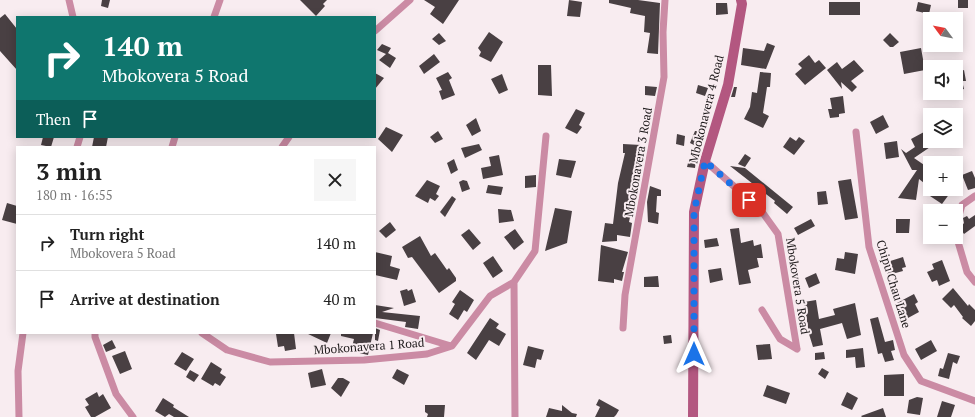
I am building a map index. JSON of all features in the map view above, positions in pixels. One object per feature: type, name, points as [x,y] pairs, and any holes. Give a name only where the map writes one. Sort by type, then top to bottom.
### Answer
[{"type":"street","points":[[69,0],[73,16]]},
{"type":"street","points":[[214,16],[220,0]]},
{"type":"street","points":[[376,30],[410,0]]},
{"type":"street","name":"Mbokonavera 3 Road","points":[[623,328],[625,295],[664,77],[663,32],[665,0]]},
{"type":"street","name":"Mbokonavera 4 Road","points":[[693,417],[694,212],[705,161],[728,85],[742,4],[741,0]]},
{"type":"street","name":"Chipu Chau Lane","points":[[856,132],[869,248],[904,355],[921,381],[975,401]]},
{"type":"street","points":[[376,323],[452,346],[490,296],[514,282],[534,251],[546,136]]},
{"type":"street","name":"Mbokovera 5 Road","points":[[705,161],[760,209],[778,234],[797,349],[780,339],[762,310]]},
{"type":"street","points":[[963,204],[975,196]]},
{"type":"street","points":[[959,244],[967,272],[975,282]]},
{"type":"street","points":[[514,282],[514,417]]},
{"type":"street","points":[[19,417],[18,371],[23,334]]},
{"type":"street","points":[[95,334],[116,394],[133,417]]},
{"type":"street","name":"Mbokonavera 1 Road","points":[[203,334],[227,350],[270,362],[364,360],[427,354],[452,346]]},
{"type":"building","points":[[102,0],[110,0],[108,8],[101,6]]},
{"type":"building","points":[[300,0],[327,0],[323,4],[325,6],[316,16]]},
{"type":"building","points":[[424,0],[459,0],[443,24],[430,14],[435,7]]},
{"type":"building","points":[[569,0],[582,2],[580,17],[567,16]]},
{"type":"building","points":[[609,0],[638,0],[660,3],[658,54],[647,53],[650,33],[644,32],[645,16],[630,13],[631,8],[609,3]]},
{"type":"building","points":[[958,0],[968,0],[968,8],[958,8]]},
{"type":"building","points":[[829,2],[860,2],[860,15],[829,15]]},
{"type":"building","points":[[918,2],[931,5],[929,12],[916,11]]},
{"type":"building","points":[[716,3],[727,3],[728,14],[716,15]]},
{"type":"building","points":[[5,14],[16,28],[16,69],[0,51],[0,18]]},
{"type":"building","points":[[489,32],[503,42],[491,62],[479,56],[481,52],[478,48]]},
{"type":"building","points":[[439,33],[446,41],[439,45],[432,39]]},
{"type":"building","points":[[890,33],[899,42],[893,47],[890,47],[883,40]]},
{"type":"building","points":[[767,43],[775,46],[766,69],[741,65],[743,48],[764,51]]},
{"type":"building","points":[[382,44],[391,48],[388,53],[396,58],[390,68],[379,60],[386,54],[377,50]]},
{"type":"building","points":[[921,48],[923,70],[904,74],[900,52]]},
{"type":"building","points":[[434,54],[440,62],[424,74],[419,66]]},
{"type":"building","points":[[809,55],[815,63],[819,60],[826,68],[805,85],[795,74],[802,68],[798,64]]},
{"type":"building","points":[[854,60],[864,71],[851,81],[857,87],[852,92],[841,82],[842,89],[827,70],[837,62],[842,69]]},
{"type":"building","points":[[538,65],[551,65],[552,96],[538,95]]},
{"type":"building","points":[[964,70],[966,81],[963,81]]},
{"type":"building","points":[[448,72],[452,78],[449,80],[455,95],[442,100],[439,91],[442,90],[436,78]]},
{"type":"building","points":[[760,72],[771,73],[770,87],[767,87],[763,113],[769,116],[763,128],[744,119],[750,107],[752,92],[757,93]]},
{"type":"building","points":[[376,74],[384,78],[376,88]]},
{"type":"building","points":[[502,74],[508,90],[499,94],[491,79]]},
{"type":"building","points":[[698,85],[708,88],[705,96],[696,93]]},
{"type":"building","points":[[645,86],[657,87],[655,96],[645,95]]},
{"type":"building","points":[[734,87],[737,87],[735,97],[731,97]]},
{"type":"building","points":[[843,96],[845,113],[839,114],[839,117],[830,118],[828,109],[832,109],[830,98]]},
{"type":"building","points":[[576,109],[585,113],[579,125],[582,127],[577,134],[565,128]]},
{"type":"building","points":[[883,115],[889,127],[876,134],[870,122]]},
{"type":"building","points":[[476,118],[481,131],[472,136],[466,125]]},
{"type":"building","points":[[386,127],[403,135],[392,152],[378,139]]},
{"type":"building","points":[[438,131],[443,139],[435,143],[430,137]]},
{"type":"building","points":[[695,131],[702,131],[701,138],[696,146],[690,143]]},
{"type":"building","points":[[923,133],[923,148],[929,148],[914,158],[923,164],[923,182],[919,179],[916,200],[898,198],[917,170],[912,170],[901,149],[906,153],[915,147],[911,139]]},
{"type":"building","points":[[677,134],[685,136],[684,146],[676,144]]},
{"type":"building","points":[[790,137],[796,141],[799,137],[805,141],[794,155],[783,147]]},
{"type":"building","points":[[43,138],[54,138],[51,146],[41,145]]},
{"type":"building","points":[[94,138],[108,138],[106,146],[92,146]]},
{"type":"building","points":[[897,141],[899,157],[886,159],[884,143]]},
{"type":"building","points":[[479,144],[482,150],[465,158],[461,148]]},
{"type":"building","points":[[623,144],[641,145],[635,166],[639,167],[636,181],[640,182],[637,199],[634,198],[629,222],[632,223],[630,237],[617,235],[617,241],[602,242],[605,223],[613,224],[618,183],[625,153],[623,153]]},
{"type":"building","points":[[745,154],[751,158],[745,167],[738,164]]},
{"type":"building","points":[[499,155],[503,175],[483,179],[481,168],[491,166],[489,157]]},
{"type":"building","points":[[454,159],[458,170],[451,174],[447,163]]},
{"type":"building","points":[[559,159],[576,161],[571,178],[556,175]]},
{"type":"building","points":[[689,159],[696,160],[695,168],[687,167]]},
{"type":"building","points":[[730,166],[745,168],[793,207],[787,214],[774,203],[775,201]]},
{"type":"building","points":[[972,171],[975,178],[975,188],[968,190],[963,175]]},
{"type":"building","points":[[536,175],[536,187],[525,188],[525,176]]},
{"type":"building","points":[[851,179],[858,218],[845,220],[838,181]]},
{"type":"building","points":[[427,180],[440,186],[436,194],[439,196],[435,201],[430,198],[428,203],[415,196]]},
{"type":"building","points":[[463,180],[467,181],[470,189],[462,192],[459,182]]},
{"type":"building","points":[[488,185],[503,187],[501,195],[486,193]]},
{"type":"building","points":[[650,186],[661,190],[661,196],[657,196],[656,212],[659,213],[658,224],[648,222],[647,202]]},
{"type":"building","points":[[826,191],[828,204],[818,205],[817,192]]},
{"type":"building","points":[[452,196],[456,199],[445,217],[440,212]]},
{"type":"building","points":[[930,196],[948,196],[942,204]]},
{"type":"building","points":[[7,203],[16,206],[16,224],[2,220]]},
{"type":"building","points":[[555,208],[572,211],[567,243],[545,251]]},
{"type":"building","points":[[498,209],[511,210],[514,221],[499,223]]},
{"type":"building","points":[[975,215],[975,226],[964,234],[963,218],[967,216],[969,219]]},
{"type":"building","points":[[811,219],[815,226],[798,235],[794,228]]},
{"type":"building","points":[[896,219],[910,219],[909,233],[896,233]]},
{"type":"building","points":[[390,222],[396,230],[386,238],[379,231]]},
{"type":"building","points":[[739,228],[741,243],[753,240],[754,246],[761,244],[763,258],[757,258],[759,267],[748,270],[751,283],[739,285],[730,229]]},
{"type":"building","points":[[469,229],[481,243],[473,250],[461,235]]},
{"type":"building","points":[[515,229],[524,242],[514,250],[504,237]]},
{"type":"building","points":[[420,236],[431,256],[435,253],[447,270],[449,268],[456,278],[456,281],[439,293],[412,257],[408,258],[402,247]]},
{"type":"building","points":[[717,238],[719,246],[705,248],[704,240]]},
{"type":"building","points":[[601,245],[628,252],[622,272],[624,272],[622,281],[614,279],[614,283],[598,281]]},
{"type":"building","points":[[376,252],[392,256],[390,266],[400,269],[397,280],[376,275]]},
{"type":"building","points":[[845,252],[858,254],[855,274],[835,270],[837,258],[844,259]]},
{"type":"building","points":[[493,256],[503,271],[493,278],[483,263]]},
{"type":"building","points":[[903,257],[906,267],[902,268],[903,271],[888,275],[884,263]]},
{"type":"building","points":[[942,260],[950,281],[939,286],[937,280],[932,282],[927,272],[934,269],[932,264]]},
{"type":"building","points":[[721,268],[723,280],[710,283],[708,270]]},
{"type":"building","points":[[816,273],[820,283],[809,288],[805,278]]},
{"type":"building","points":[[658,276],[659,287],[644,287],[644,277]]},
{"type":"building","points":[[953,288],[968,306],[969,304],[975,310],[975,321],[971,326],[962,318],[963,317],[954,305],[951,308],[942,299]]},
{"type":"building","points":[[407,289],[408,291],[412,289],[416,302],[404,306],[400,291]]},
{"type":"building","points":[[460,290],[474,300],[467,312],[464,310],[458,320],[449,314],[455,304],[452,302]]},
{"type":"building","points":[[914,294],[918,302],[915,304],[919,312],[908,318],[905,313],[902,314],[897,303]]},
{"type":"building","points":[[816,300],[819,319],[835,315],[833,309],[855,303],[861,335],[847,339],[842,323],[820,329],[823,345],[813,347],[809,334],[804,302]]},
{"type":"building","points":[[376,305],[394,308],[382,312],[420,316],[418,329],[405,327],[406,322],[376,318]]},
{"type":"building","points":[[878,317],[885,342],[893,340],[895,350],[891,351],[894,360],[885,362],[882,353],[878,354],[870,319]]},
{"type":"building","points":[[490,318],[499,324],[496,328],[506,334],[499,346],[489,340],[476,360],[467,353]]},
{"type":"building","points":[[376,328],[380,330],[378,341],[375,340]]},
{"type":"building","points":[[276,334],[294,334],[296,349],[285,351],[284,346],[278,347]]},
{"type":"building","points":[[308,334],[331,334],[327,343]]},
{"type":"building","points":[[341,334],[373,334],[368,355],[351,351],[354,339],[341,336]]},
{"type":"building","points":[[671,335],[672,343],[664,344],[663,336]]},
{"type":"building","points":[[112,340],[116,348],[106,352],[103,345]]},
{"type":"building","points":[[931,340],[937,351],[921,360],[915,349]]},
{"type":"building","points":[[770,344],[772,359],[758,360],[756,345]]},
{"type":"building","points":[[528,346],[544,350],[541,360],[537,359],[535,368],[523,365]]},
{"type":"building","points":[[863,348],[865,367],[856,368],[855,357],[846,358],[846,350]]},
{"type":"building","points":[[125,351],[132,369],[120,374],[112,356]]},
{"type":"building","points":[[182,352],[194,359],[186,371],[174,364]]},
{"type":"building","points":[[824,352],[825,359],[815,360],[815,353]]},
{"type":"building","points":[[948,353],[960,356],[957,364],[953,362],[949,379],[938,376],[940,368],[943,369]]},
{"type":"building","points":[[211,362],[222,369],[220,373],[226,377],[220,386],[215,383],[213,386],[201,379]]},
{"type":"building","points":[[822,368],[829,372],[825,379],[818,374]]},
{"type":"building","points":[[322,369],[326,385],[311,388],[308,373]]},
{"type":"building","points":[[397,369],[409,375],[404,385],[392,378]]},
{"type":"building","points":[[190,370],[199,375],[194,382],[186,377]]},
{"type":"building","points":[[904,374],[904,396],[884,396],[884,375]]},
{"type":"building","points":[[338,378],[343,378],[350,382],[341,397],[331,388]]},
{"type":"building","points":[[767,385],[790,393],[786,404],[763,396]]},
{"type":"building","points":[[97,392],[99,397],[103,394],[111,408],[95,417],[91,417],[85,407],[89,405],[85,399]]},
{"type":"building","points":[[847,392],[858,398],[852,410],[841,405]]},
{"type":"building","points":[[917,397],[923,398],[920,415],[907,413],[909,400]]},
{"type":"building","points":[[163,398],[174,405],[173,407],[189,417],[174,417],[169,414],[165,417],[155,411]]},
{"type":"building","points":[[599,399],[619,410],[614,417],[595,417],[600,407],[596,405]]},
{"type":"building","points":[[942,401],[955,405],[951,417],[937,417]]},
{"type":"building","points":[[425,405],[445,405],[444,417],[427,417],[428,414],[425,412]]},
{"type":"building","points":[[562,405],[572,413],[577,414],[576,417],[546,417],[549,408],[562,411]]},
{"type":"building","points":[[883,408],[886,417],[861,416]]},
{"type":"route","points":[[694,354],[694,212],[705,161],[749,200]]}]
